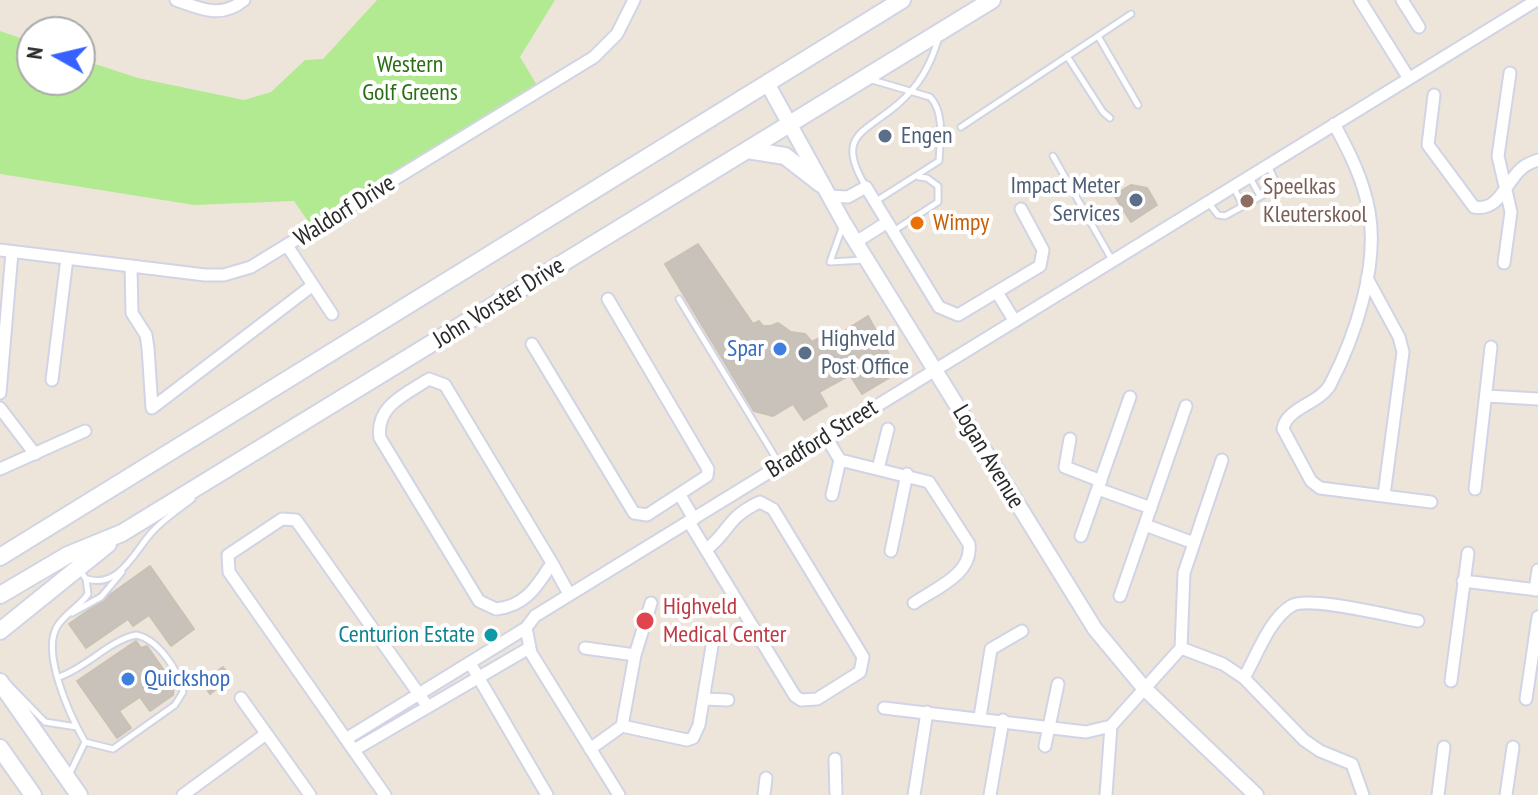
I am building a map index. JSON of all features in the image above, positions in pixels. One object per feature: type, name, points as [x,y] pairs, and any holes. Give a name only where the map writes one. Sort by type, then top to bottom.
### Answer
[{"type":"main road","name":"John Vorster Drive","points":[[0,557],[902,0]]},
{"type":"main road","name":"John Vorster Drive","points":[[0,595],[68,555],[122,533],[992,0]]},
{"type":"main road","points":[[747,150],[785,156],[824,190]]},
{"type":"main road","points":[[0,631],[82,574],[122,533]]},
{"type":"main road","points":[[0,681],[79,795]]},
{"type":"main road","points":[[0,749],[33,795]]},
{"type":"street","points":[[176,0],[213,12],[232,9],[244,0]]},
{"type":"street","name":"Waldorf Drive","points":[[6,251],[224,275],[251,267],[594,57],[617,34],[634,0]]},
{"type":"street","points":[[1360,0],[1408,77]]},
{"type":"street","points":[[1402,0],[1419,27]]},
{"type":"street","name":"Bradford Street","points":[[346,739],[526,628],[538,614],[569,594],[1537,0]]},
{"type":"street","points":[[1504,263],[1511,212],[1498,156],[1510,73]]},
{"type":"street","name":"Logan Avenue","points":[[767,83],[824,190],[1095,629],[1144,688],[1256,795]]},
{"type":"street","points":[[1434,95],[1428,130],[1431,151],[1474,207],[1485,207],[1506,192],[1519,170],[1538,160]]},
{"type":"street","points":[[1334,124],[1355,163],[1369,212],[1367,278],[1330,385],[1321,397],[1288,417],[1283,429],[1315,485],[1431,502]]},
{"type":"street","points":[[824,190],[851,197],[866,187],[941,311],[964,314],[1042,262],[1041,243],[1021,209]]},
{"type":"street","points":[[856,242],[889,227]]},
{"type":"street","points":[[288,247],[332,314]]},
{"type":"street","points":[[0,393],[6,251]]},
{"type":"street","points":[[52,380],[67,258]]},
{"type":"street","points":[[131,266],[132,313],[146,335],[152,408],[313,285]]},
{"type":"street","points":[[1367,278],[1399,337],[1403,352],[1384,495]]},
{"type":"street","points":[[998,294],[1014,320]]},
{"type":"street","points":[[532,344],[634,513],[647,515],[707,476],[707,465],[608,299]]},
{"type":"street","points":[[1475,489],[1491,347]]},
{"type":"street","points":[[552,563],[532,593],[522,601],[496,609],[479,601],[380,438],[379,427],[386,408],[429,379],[445,385],[552,563],[569,594]]},
{"type":"street","points":[[1487,396],[1538,399]]},
{"type":"street","points":[[1081,536],[1130,397]]},
{"type":"street","points":[[1120,596],[1186,406]]},
{"type":"street","points":[[0,408],[35,454]]},
{"type":"street","points":[[878,469],[888,429]]},
{"type":"street","points":[[0,469],[85,431]]},
{"type":"street","points":[[826,437],[840,460],[832,495]]},
{"type":"street","points":[[1070,439],[1065,467],[1151,508]]},
{"type":"street","points":[[840,460],[923,478],[934,487],[970,549],[969,559],[959,573],[914,603]]},
{"type":"street","points":[[884,708],[1086,732],[1111,726],[1181,648],[1183,584],[1222,460]]},
{"type":"street","points":[[891,551],[907,474]]},
{"type":"street","points":[[680,495],[706,550],[798,698],[817,699],[860,672],[864,666],[861,653],[769,505],[756,504],[731,519],[719,539],[706,550]]},
{"type":"street","points":[[385,795],[229,572],[226,560],[234,548],[287,517],[296,520],[428,707]]},
{"type":"street","points":[[1145,525],[1194,543]]},
{"type":"street","points":[[1451,681],[1468,553]]},
{"type":"street","points":[[1463,581],[1536,590],[1538,570]]},
{"type":"street","points":[[1244,678],[1276,621],[1293,604],[1311,602],[1418,621]]},
{"type":"street","points":[[590,749],[622,726],[635,655],[651,603]]},
{"type":"street","points":[[1526,699],[1538,617]]},
{"type":"street","points":[[526,628],[529,648],[619,795]]},
{"type":"street","points":[[980,717],[991,649],[1022,631]]},
{"type":"street","points":[[622,726],[690,740],[695,735],[704,699],[712,646]]},
{"type":"street","points":[[354,750],[529,648]]},
{"type":"street","points":[[585,648],[635,655]]},
{"type":"street","points":[[1181,648],[1223,664],[1244,678],[1304,740],[1320,751],[1352,764],[1363,795]]},
{"type":"street","points":[[470,663],[547,795]]},
{"type":"street","points":[[1045,746],[1058,684]]},
{"type":"street","points":[[241,698],[310,795]]},
{"type":"street","points":[[704,699],[728,700]]},
{"type":"street","points":[[914,795],[927,712]]},
{"type":"street","points":[[990,795],[1003,720]]},
{"type":"street","points":[[1106,795],[1111,726]]},
{"type":"street","points":[[183,795],[266,734]]},
{"type":"street","points":[[1438,795],[1444,747]]},
{"type":"street","points":[[1506,795],[1513,747]]},
{"type":"street","points":[[835,759],[836,795]]},
{"type":"street","points":[[764,795],[766,778]]},
{"type":"lane","points":[[961,127],[1131,14]]},
{"type":"lane","points":[[866,187],[852,160],[853,143],[863,128],[908,93],[930,64],[941,31]]},
{"type":"lane","points":[[1098,36],[1138,105]]},
{"type":"lane","points":[[1067,56],[1110,118]]},
{"type":"lane","points":[[864,78],[930,97],[936,103],[940,119],[939,161],[874,202]]},
{"type":"lane","points":[[1053,156],[1112,260]]},
{"type":"lane","points":[[1208,201],[1221,216],[1260,196],[1276,186],[1268,164]]},
{"type":"lane","points":[[1248,176],[1260,196]]},
{"type":"lane","points":[[889,227],[938,202],[940,192],[934,182],[927,178],[914,178]]},
{"type":"lane","points":[[1233,186],[1243,206]]},
{"type":"lane","points":[[844,223],[830,262],[868,260]]},
{"type":"lane","points":[[679,299],[780,465]]},
{"type":"lane","points":[[68,615],[101,597],[149,535],[194,497],[197,487]]},
{"type":"lane","points":[[59,677],[82,668],[114,644],[136,635],[151,641],[180,681],[183,692],[175,705],[121,744],[109,749],[85,742],[59,677],[51,645],[57,625],[88,594],[82,574],[68,555]]},
{"type":"lane","points":[[82,574],[98,581],[123,570]]},
{"type":"lane","points":[[0,681],[22,694],[45,722],[77,727]]},
{"type":"lane","points":[[68,778],[85,742]]},
{"type":"green space","name":"Western Golf Greens","points":[[377,0],[555,0],[520,57],[540,90],[314,230],[294,201],[194,205],[0,174],[0,31],[16,36],[16,96],[96,96],[96,64],[138,78],[244,100],[271,92],[305,60],[323,59]]},
{"type":"building","name":"Impact Meter Services","points":[[1131,185],[1147,188],[1157,205],[1131,222],[1114,195]]},
{"type":"building","points":[[698,244],[753,324],[759,321],[763,326],[778,323],[791,332],[805,334],[812,342],[823,336],[827,342],[868,316],[896,367],[886,372],[889,378],[862,394],[850,375],[819,392],[827,406],[804,420],[793,404],[773,416],[754,411],[665,264]]},
{"type":"building","points":[[150,566],[194,629],[171,646],[149,615],[133,626],[128,619],[86,648],[69,624]]},
{"type":"building","points":[[136,641],[141,648],[147,646],[174,685],[173,695],[150,711],[140,697],[119,711],[131,728],[117,738],[77,681]]},
{"type":"building","points":[[223,667],[231,678],[210,694],[202,682]]},
{"type":"place","name":"Engen","points":[[885,136]]},
{"type":"place","name":"Impact Meter Services","points":[[1136,200]]},
{"type":"place","name":"Speelkas Kleuterskool","points":[[1247,201]]},
{"type":"place","name":"Wimpy","points":[[917,223]]},
{"type":"place","name":"Spar","points":[[780,349]]},
{"type":"place","name":"Highveld Post Office","points":[[805,353]]},
{"type":"place","name":"Highveld Medical Center","points":[[645,621]]},
{"type":"place","name":"Centurion Estate","points":[[491,635]]},
{"type":"place","name":"Quickshop","points":[[128,679]]}]
